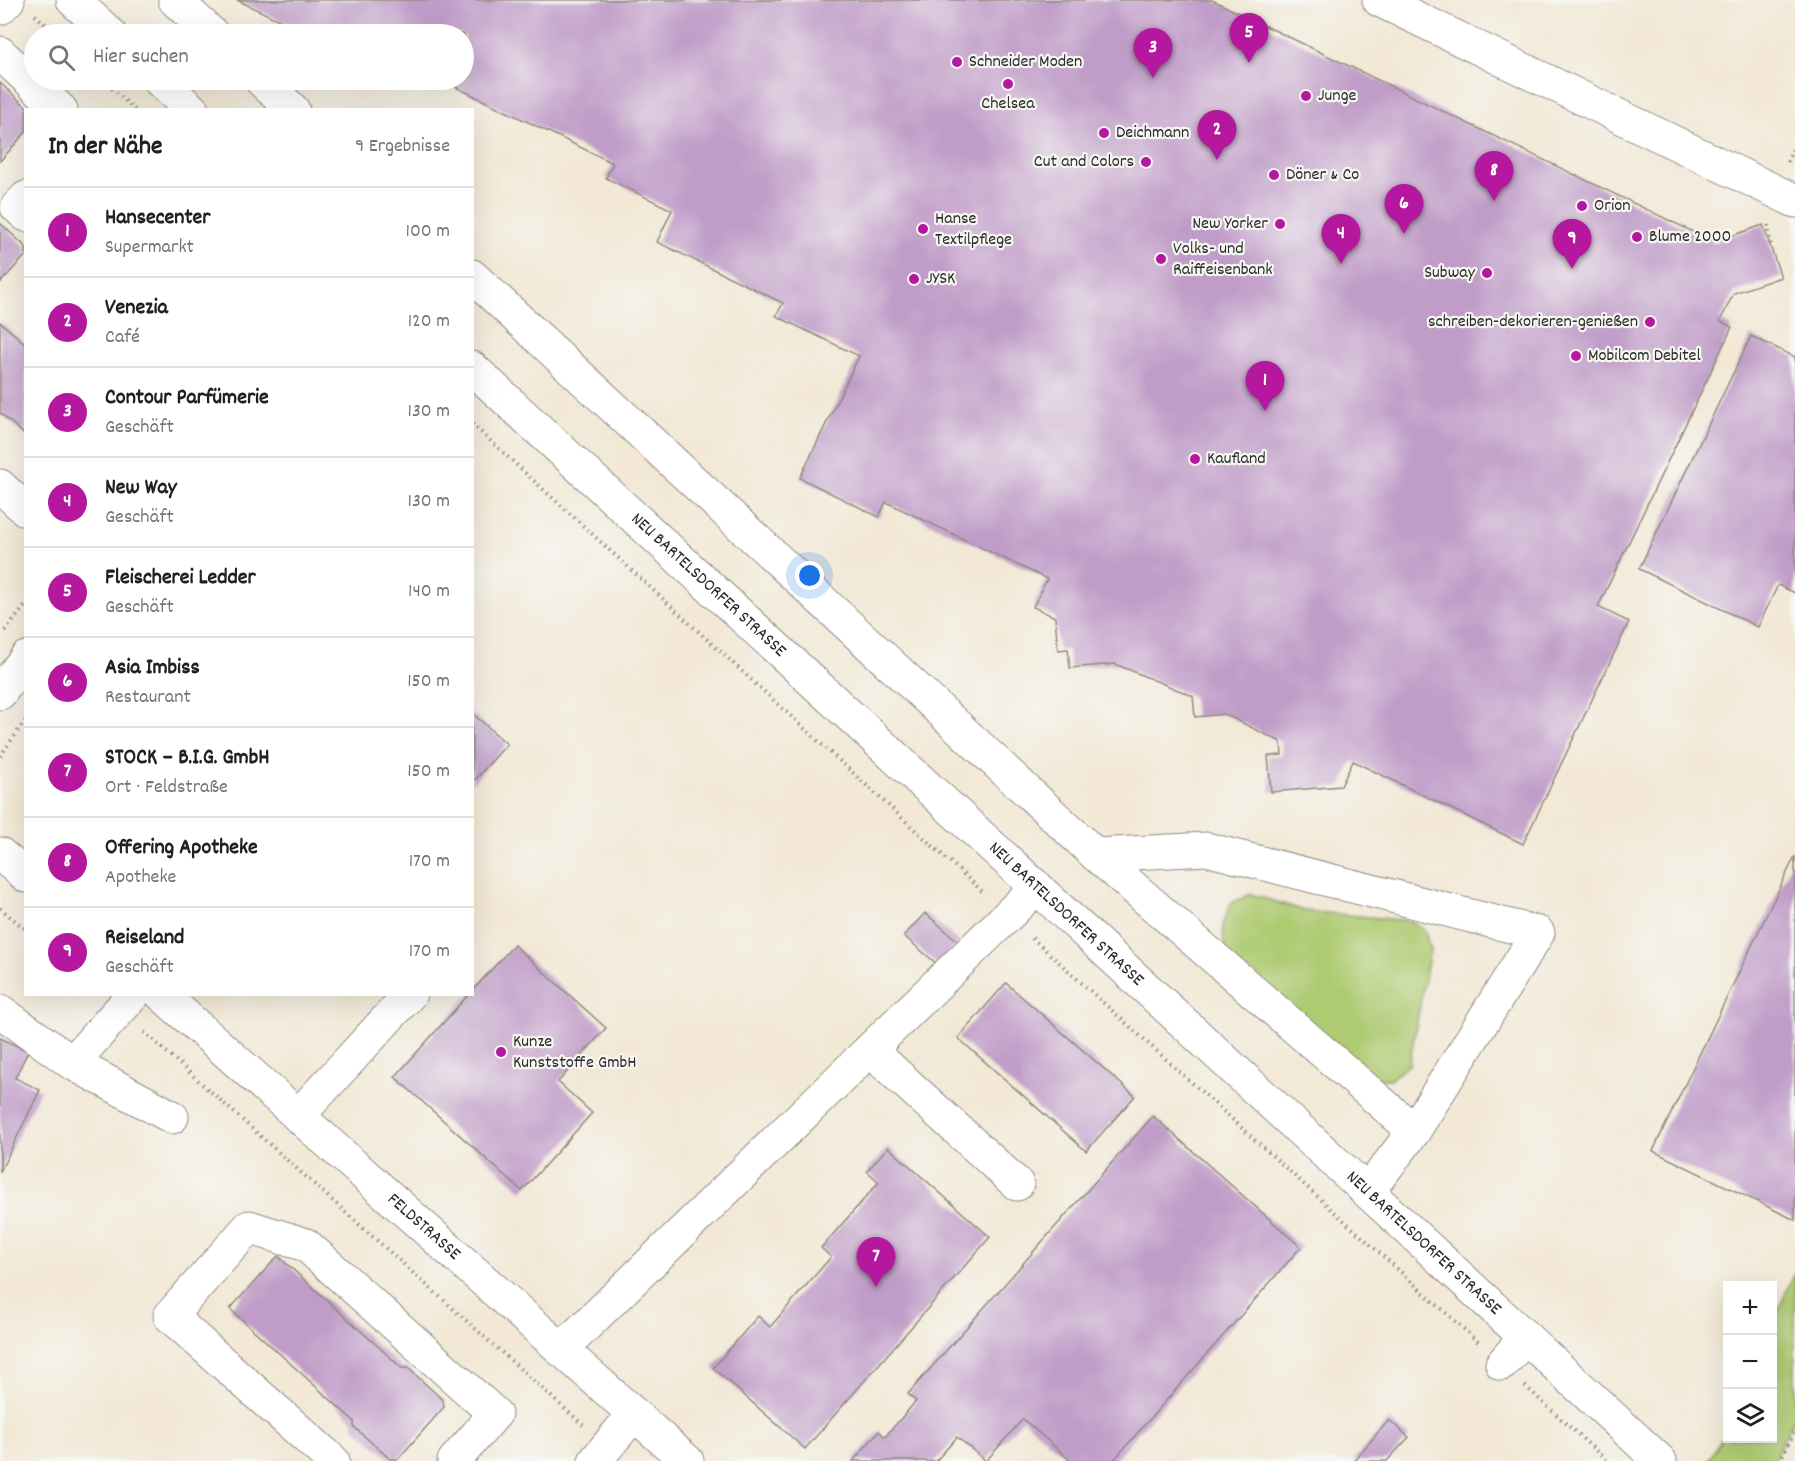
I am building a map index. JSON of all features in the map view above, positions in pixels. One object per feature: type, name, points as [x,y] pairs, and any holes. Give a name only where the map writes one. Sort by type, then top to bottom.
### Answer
[{"type":"street","points":[[0,8],[8,0]]},
{"type":"street","points":[[73,0],[99,24]]},
{"type":"street","points":[[175,0],[201,24]]},
{"type":"street","points":[[1379,0],[1795,201]]},
{"type":"street","points":[[0,53],[24,75]]},
{"type":"street","points":[[40,90],[59,108]]},
{"type":"street","points":[[170,90],[190,108]]},
{"type":"street","points":[[272,90],[291,108]]},
{"type":"street","points":[[24,200],[17,207],[24,213]]},
{"type":"street","points":[[474,278],[1096,855],[1414,1131]]},
{"type":"street","name":"NEU BARTELSDORFER STRASSE","points":[[474,370],[1660,1461]]},
{"type":"street","points":[[0,486],[24,508]]},
{"type":"street","points":[[0,693],[24,661]]},
{"type":"street","points":[[1096,855],[1206,849],[1538,933],[1414,1131],[1368,1191]]},
{"type":"street","points":[[0,854],[24,874]]},
{"type":"street","points":[[561,1350],[1037,887]]},
{"type":"street","name":"FELDSTRASSE","points":[[163,996],[687,1461]]},
{"type":"street","points":[[298,1116],[408,996]]},
{"type":"street","points":[[72,1063],[126,1002]]},
{"type":"street","points":[[0,1011],[72,1063],[171,1117]]},
{"type":"street","points":[[870,1050],[1017,1184]]},
{"type":"street","points":[[333,1461],[170,1316],[249,1227],[306,1245],[495,1414],[454,1461]]},
{"type":"street","points":[[1502,1364],[1526,1337]]},
{"type":"street","points":[[595,1461],[634,1414]]},
{"type":"path","points":[[114,90],[133,108]]},
{"type":"path","points":[[474,426],[1606,1461]]},
{"type":"path","points":[[0,638],[24,608]]},
{"type":"path","points":[[0,756],[24,723]]},
{"type":"path","points":[[0,908],[24,928]]},
{"type":"path","points":[[126,1002],[584,1425]]},
{"type":"path","points":[[1780,1461],[1795,1430]]},
{"type":"green space","points":[[1251,894],[1305,911],[1412,921],[1425,931],[1430,950],[1409,1065],[1390,1079],[1365,1079],[1224,952],[1223,924],[1231,903]]},
{"type":"green space","points":[[1795,1272],[1795,1416],[1773,1461],[1708,1461],[1723,1437],[1723,1443],[1777,1443],[1777,1313]]},
{"type":"building","points":[[237,0],[1212,0],[1714,242],[1763,225],[1781,277],[1734,293],[1720,321],[1732,327],[1598,607],[1629,622],[1523,844],[1353,761],[1341,786],[1271,792],[1268,756],[1282,755],[1281,742],[1224,714],[1195,717],[1193,696],[1115,664],[1070,668],[1068,649],[1058,650],[1055,617],[1033,607],[1047,579],[886,502],[879,517],[800,478],[859,356],[776,316],[783,303],[657,242],[672,210],[606,178],[613,163],[462,90],[474,90],[474,24],[287,24]]},
{"type":"building","points":[[0,83],[28,108],[24,108],[24,134],[0,161]]},
{"type":"building","points":[[0,223],[24,245],[24,257],[0,283]]},
{"type":"building","points":[[0,322],[24,342],[24,434],[0,413]]},
{"type":"building","points":[[1751,336],[1795,357],[1795,593],[1778,585],[1758,627],[1639,569]]},
{"type":"building","points":[[474,715],[507,744],[474,781]]},
{"type":"building","points":[[1795,856],[1795,1220],[1653,1151]]},
{"type":"building","points":[[925,913],[959,942],[938,965],[904,936]]},
{"type":"building","name":"Kunze Kunststoffe GmbH","points":[[514,945],[606,1028],[558,1082],[592,1113],[522,1191],[395,1077],[467,996],[474,996],[474,989]]},
{"type":"building","points":[[1006,983],[1135,1096],[1086,1151],[958,1038]]},
{"type":"building","points":[[0,1038],[28,1051],[15,1078],[40,1090],[0,1172]]},
{"type":"building","points":[[1153,1116],[1301,1247],[1113,1461],[1071,1461],[1023,1419],[986,1461],[957,1437],[936,1461],[853,1461],[879,1431],[885,1437],[916,1401],[908,1394]]},
{"type":"building","points":[[888,1147],[990,1237],[805,1449],[713,1368],[758,1316],[770,1327],[831,1257],[821,1248],[879,1182],[867,1171]]},
{"type":"building","points":[[278,1256],[402,1368],[408,1368],[443,1400],[444,1407],[398,1459],[390,1459],[354,1427],[354,1421],[230,1309]]},
{"type":"building","points":[[1389,1420],[1409,1437],[1387,1461],[1353,1461]]},
{"type":"place","name":"Schneider Moden","points":[[957,62]]},
{"type":"place","name":"Fleischerei Ledder","points":[[1249,63]]},
{"type":"place","name":"Contour Parfümerie","points":[[1153,78]]},
{"type":"place","name":"Chelsea","points":[[1008,84]]},
{"type":"place","name":"Junge","points":[[1306,96]]},
{"type":"place","name":"Deichmann","points":[[1104,133]]},
{"type":"place","name":"Venezia","points":[[1217,160]]},
{"type":"place","name":"Cut and Colors","points":[[1146,162]]},
{"type":"place","name":"Döner & Co","points":[[1274,175]]},
{"type":"place","name":"Offering Apotheke","points":[[1494,201]]},
{"type":"place","name":"Orion","points":[[1582,206]]},
{"type":"place","name":"New Yorker","points":[[1280,224]]},
{"type":"place","name":"Hanse Textilpflege","points":[[923,229]]},
{"type":"place","name":"Asia Imbiss","points":[[1404,234]]},
{"type":"place","name":"Blume 2000","points":[[1637,237]]},
{"type":"place","name":"Volks- und Raiffeisenbank","points":[[1161,259]]},
{"type":"place","name":"New Way","points":[[1341,264]]},
{"type":"place","name":"Reiseland","points":[[1572,269]]},
{"type":"place","name":"Subway","points":[[1487,273]]},
{"type":"place","name":"JYSK","points":[[914,279]]},
{"type":"place","name":"schreiben-dekorieren-genießen","points":[[1650,322]]},
{"type":"place","name":"Mobilcom Debitel","points":[[1576,356]]},
{"type":"place","name":"Hansecenter","points":[[1265,411]]},
{"type":"place","name":"Kaufland","points":[[1195,459]]},
{"type":"place","name":"Kunze Kunststoffe GmbH","points":[[501,1052]]},
{"type":"place","name":"STOCK – B.I.G. GmbH","points":[[876,1287]]}]
